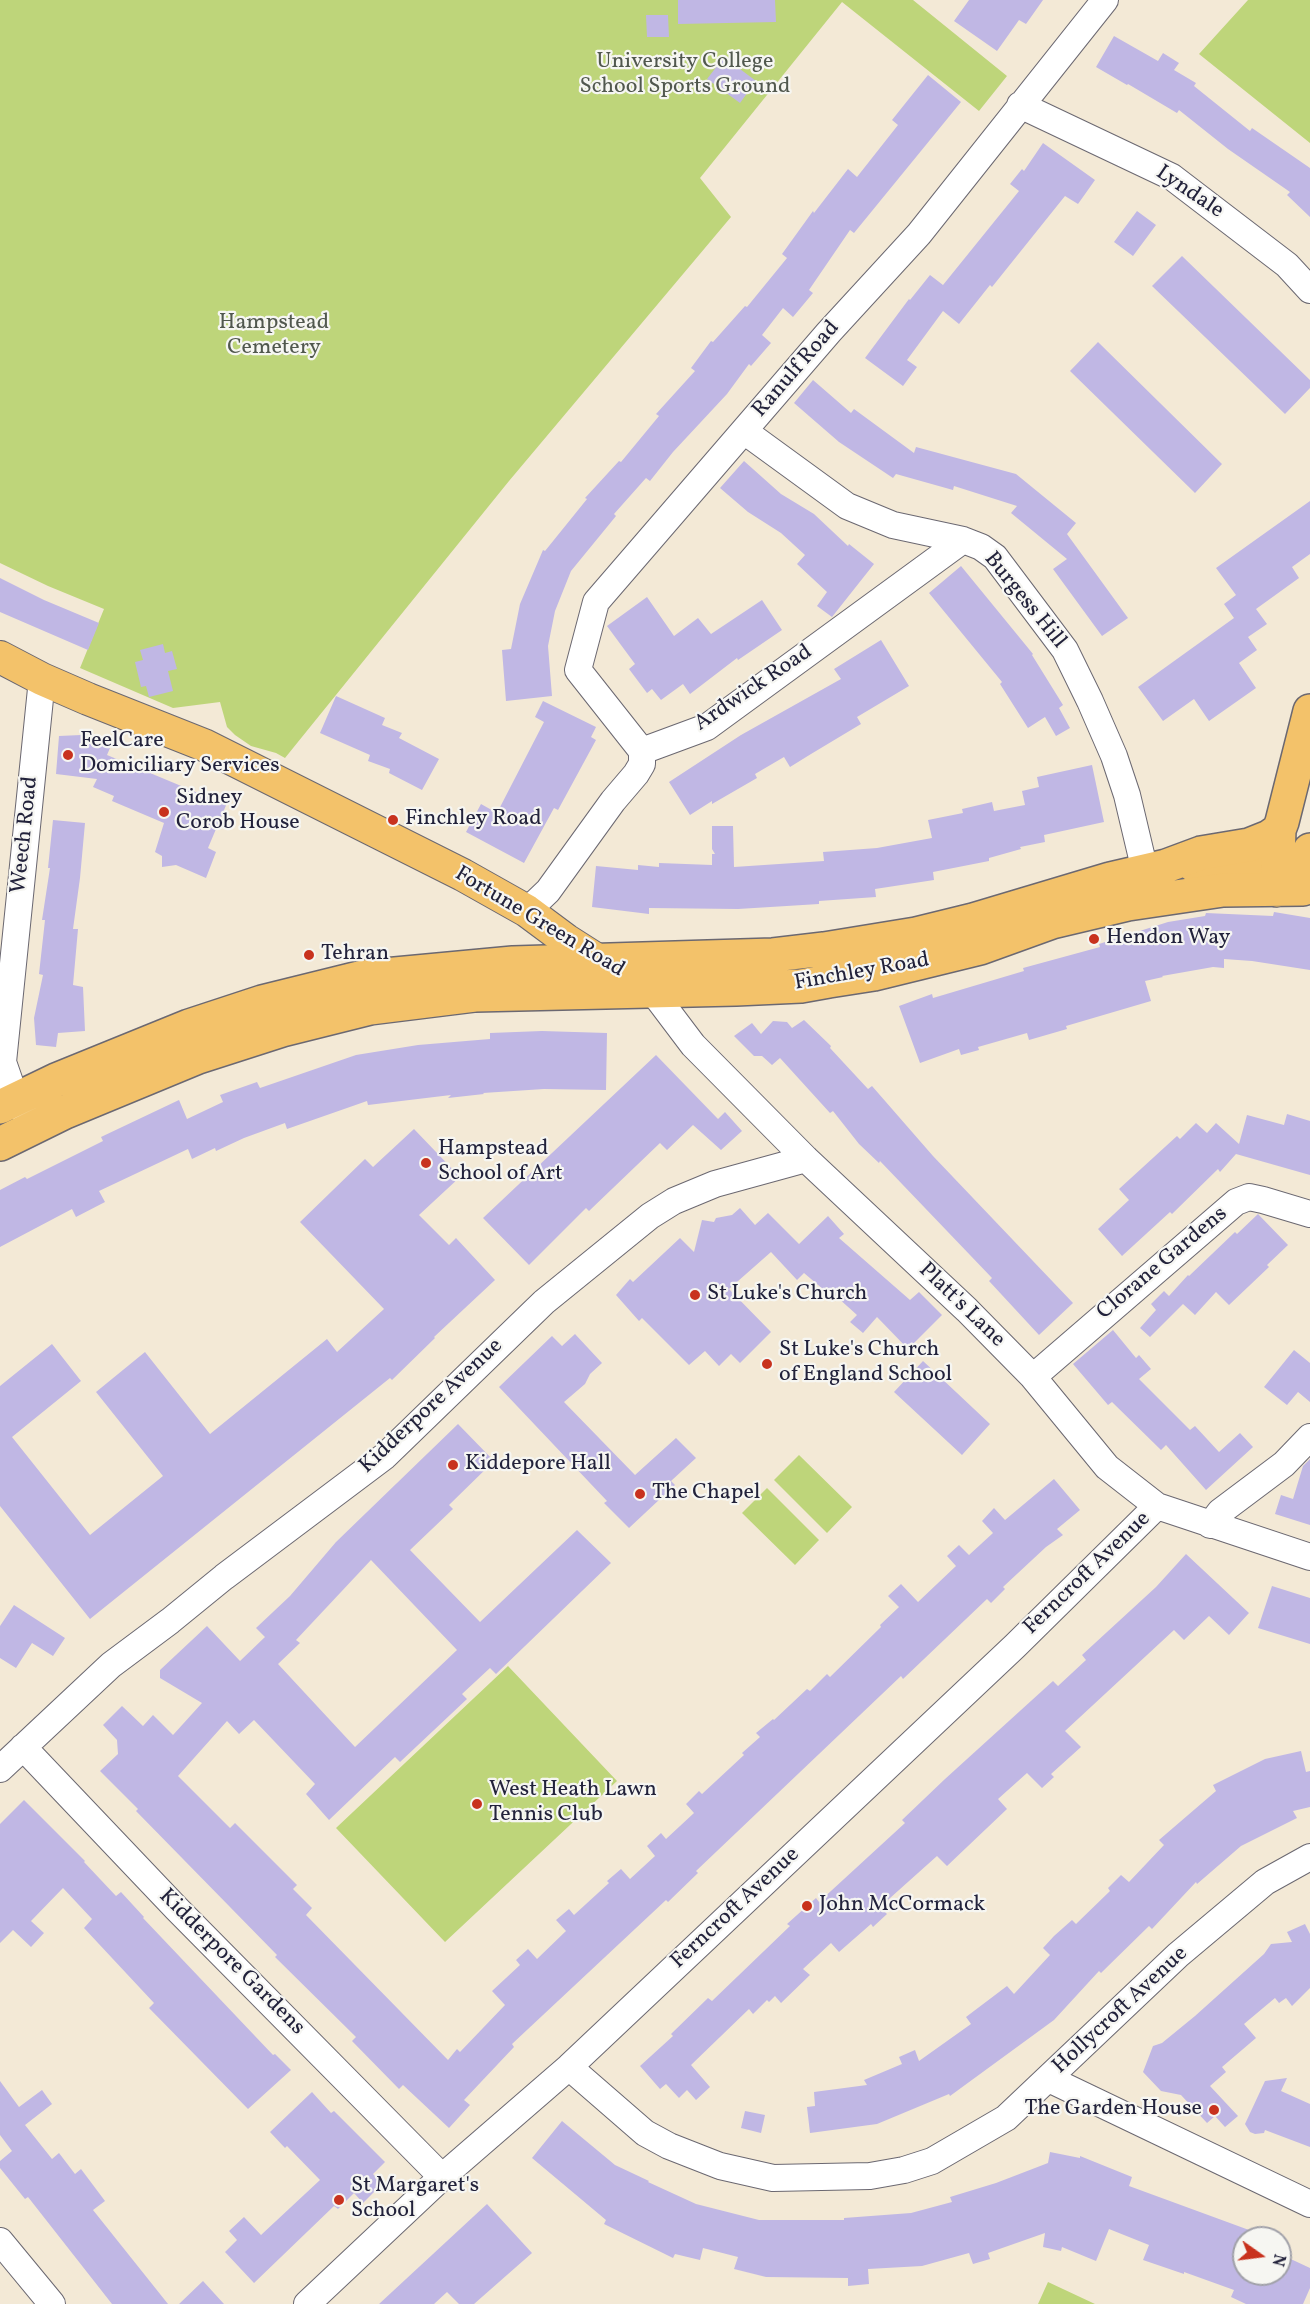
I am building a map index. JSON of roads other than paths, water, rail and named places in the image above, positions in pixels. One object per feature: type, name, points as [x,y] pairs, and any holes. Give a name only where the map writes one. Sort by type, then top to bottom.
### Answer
[{"type":"highway","points":[[1155,868],[1210,851],[1249,845],[1279,830],[1288,807],[1310,711]]},
{"type":"highway","points":[[1279,830],[1299,872]]},
{"type":"highway","name":"Finchley Road","points":[[8,1102],[189,1026],[312,988],[363,977],[513,963],[773,955],[870,942],[973,920],[1155,868]]},
{"type":"highway","name":"Finchley Road","points":[[0,1144],[140,1079],[198,1057],[282,1030],[370,1008],[475,995],[653,992],[801,986],[884,972],[969,951],[1052,922],[1128,904],[1223,890],[1299,872]]},
{"type":"main road","name":"Fortune Green Road","points":[[0,657],[42,679],[204,745],[463,875],[528,911],[598,961],[653,992]]},
{"type":"main road","name":"Finchley Road","points":[[1155,868],[1206,867],[1299,872]]},
{"type":"street","name":"Ranulf Road","points":[[642,751],[578,670],[596,602],[829,332],[919,234],[1105,0]]},
{"type":"street","name":"Lyndale","points":[[1020,105],[1172,177],[1287,265],[1310,290]]},
{"type":"street","name":"Burgess Hill","points":[[744,431],[847,506],[893,525],[963,540],[981,547],[995,557],[1065,650],[1114,756],[1155,868]]},
{"type":"street","name":"Ardwick Road","points":[[642,751],[707,727],[963,540]]},
{"type":"street","name":"Weech Road","points":[[33,1127],[8,1102],[3,1062],[42,679]]},
{"type":"street","points":[[528,911],[548,891],[613,801],[636,774],[642,764],[642,751]]},
{"type":"street","name":"Platt's Lane","points":[[653,992],[684,1036],[806,1159],[967,1310],[1033,1377],[1107,1467],[1157,1506],[1310,1557]]},
{"type":"street","name":"Kidderpore Avenue","points":[[0,1769],[111,1665],[385,1456],[544,1302],[650,1216],[674,1201],[714,1184],[806,1159]]},
{"type":"street","name":"Clorane Gardens","points":[[1033,1377],[1236,1202],[1249,1197],[1256,1198],[1310,1214]]},
{"type":"street","points":[[1210,1525],[1220,1512],[1284,1464],[1310,1437]]},
{"type":"street","name":"Ferncroft Avenue","points":[[307,2304],[442,2177],[569,2067],[1015,1646],[1157,1506]]},
{"type":"street","name":"Kidderpore Gardens","points":[[23,1747],[177,1909],[442,2177]]},
{"type":"street","name":"Hollycroft Avenue","points":[[569,2067],[645,2133],[720,2166],[773,2178],[870,2176],[904,2170],[932,2161],[1006,2118],[1187,1948],[1265,1882],[1310,1857]]},
{"type":"street","points":[[1048,2079],[1310,2204]]},
{"type":"street","points":[[0,2241],[52,2304]]},
{"type":"place","name":"FeelCare Domiciliary Services","points":[[68,755]]},
{"type":"place","name":"Sidney Corob House","points":[[164,812]]},
{"type":"place","name":"Finchley Road","points":[[393,820]]},
{"type":"place","name":"Hendon Way","points":[[1094,939]]},
{"type":"place","name":"Tehran","points":[[309,955]]},
{"type":"place","name":"Hampstead School of Art","points":[[426,1163]]},
{"type":"place","name":"St Luke's Church","points":[[695,1295]]},
{"type":"place","name":"St Luke's Church of England School","points":[[767,1364]]},
{"type":"place","name":"Kiddepore Hall","points":[[453,1465]]},
{"type":"place","name":"The Chapel","points":[[640,1494]]},
{"type":"place","name":"West Heath Lawn Tennis Club","points":[[477,1804]]},
{"type":"place","name":"John McCormack","points":[[807,1906]]},
{"type":"place","name":"The Garden House","points":[[1214,2110]]},
{"type":"place","name":"St Margaret's School","points":[[339,2200]]},
{"type":"park label","name":"University College School Sports Ground","points":[[685,76]]},
{"type":"park label","name":"Hampstead Cemetery","points":[[274,336]]}]
